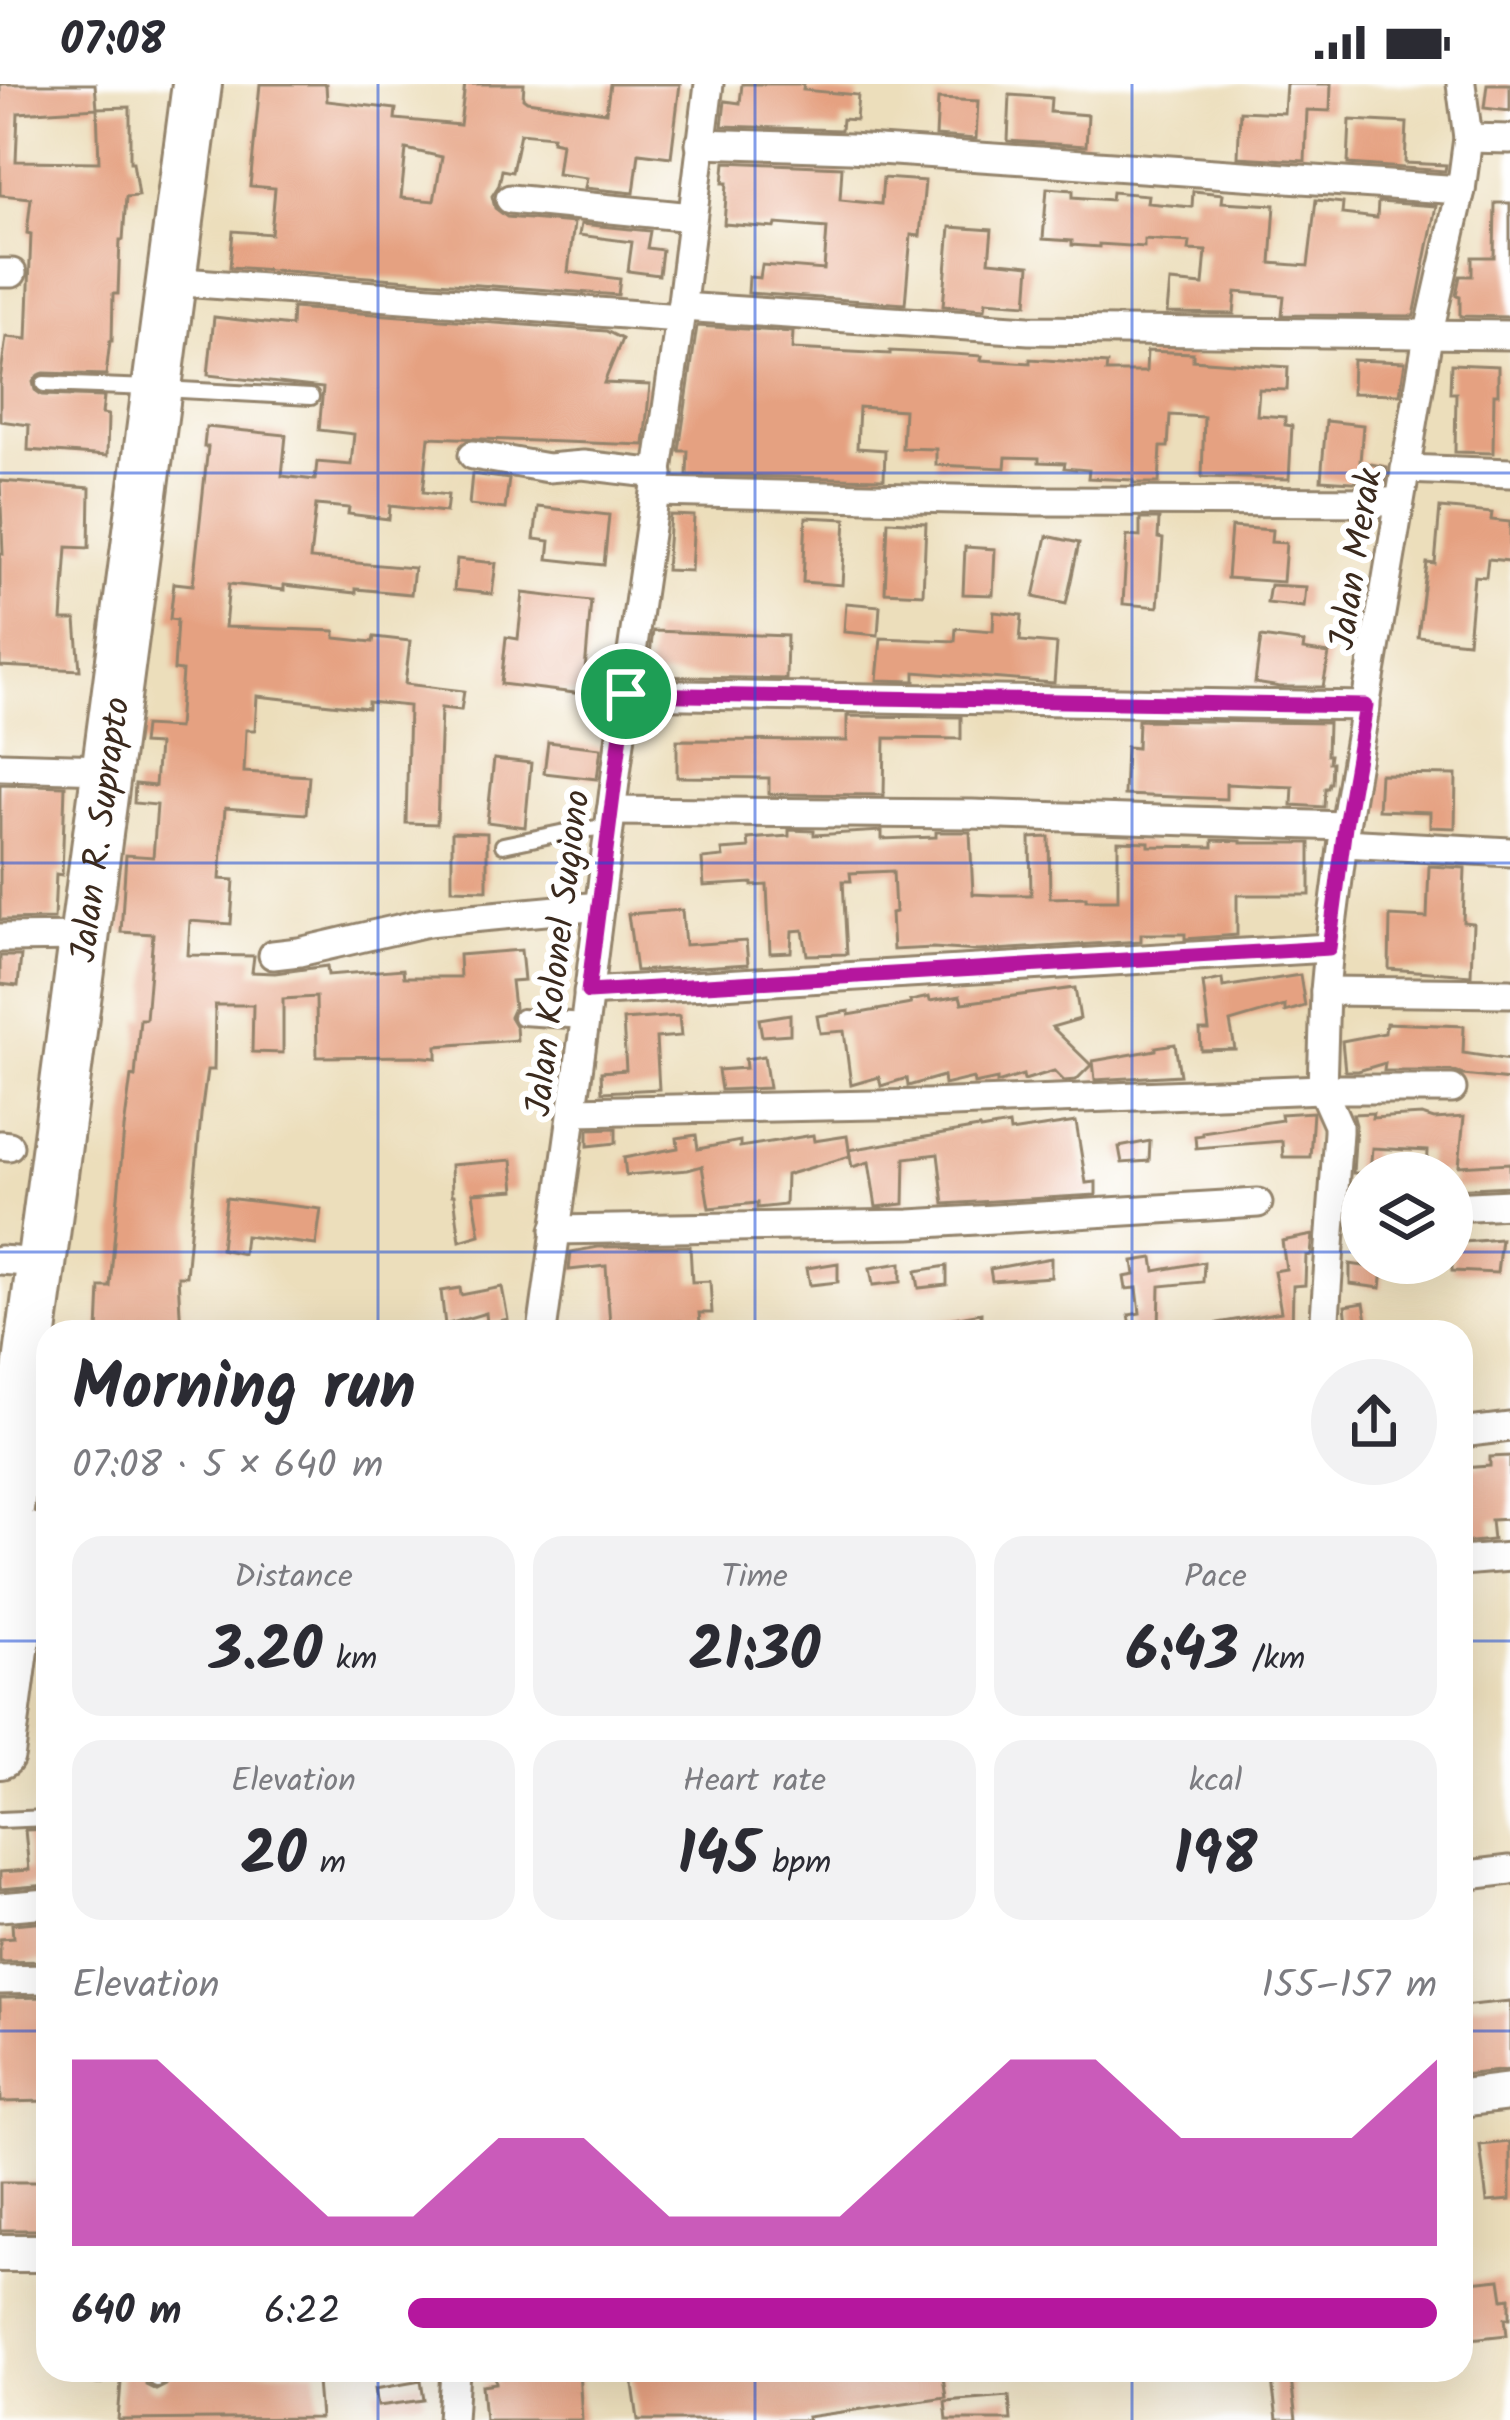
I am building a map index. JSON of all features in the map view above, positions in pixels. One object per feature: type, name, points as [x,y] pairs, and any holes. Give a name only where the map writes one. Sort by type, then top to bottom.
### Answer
[{"type":"highway","name":"Jalan R. Suprapto","points":[[61,1212],[24,1147],[86,938],[106,769],[189,230],[197,84]]},
{"type":"highway","name":"Jalan R. Suprapto","points":[[58,1320],[61,1212],[112,937],[149,614],[168,389],[196,283],[189,230],[223,84]]},
{"type":"highway","name":"Jalan R. Suprapto","points":[[0,1576],[21,1262],[61,1212]]},
{"type":"highway","points":[[0,1754],[32,1639],[36,1580]]},
{"type":"street","name":"Jalan Kolonel Sugiono","points":[[544,1320],[709,84]]},
{"type":"street","name":"Jalan Merak","points":[[1342,1152],[1339,1125],[1322,1089],[1324,991],[1344,834],[1399,502],[1428,336],[1461,190],[1468,138],[1461,84]]},
{"type":"street","points":[[1468,138],[1510,139]]},
{"type":"street","points":[[700,143],[850,148],[1461,190]]},
{"type":"street","points":[[510,199],[692,217]]},
{"type":"street","points":[[196,283],[1029,330],[1510,335]]},
{"type":"street","points":[[473,455],[548,468],[583,465],[657,483],[1037,501],[1399,502]]},
{"type":"street","points":[[1405,469],[1510,473]]},
{"type":"street","points":[[626,694],[1366,706]]},
{"type":"street","points":[[0,766],[106,769]]},
{"type":"street","points":[[610,819],[972,814],[1344,834],[1510,853]]},
{"type":"street","points":[[273,955],[428,922],[600,906]]},
{"type":"street","points":[[0,938],[86,938]]},
{"type":"street","points":[[586,1006],[1329,948]]},
{"type":"street","points":[[1324,991],[1510,993]]},
{"type":"street","points":[[573,1111],[1452,1089]]},
{"type":"street","points":[[555,1230],[910,1225],[1258,1203]]},
{"type":"street","points":[[1473,1206],[1510,1204]]},
{"type":"street","name":"Jalan Merak","points":[[1326,1320],[1341,1248]]},
{"type":"street","points":[[1473,1432],[1510,1427]]},
{"type":"street","points":[[1473,1560],[1510,1557]]},
{"type":"street","points":[[1473,1875],[1510,1870]]},
{"type":"street","points":[[0,1907],[36,1904]]},
{"type":"street","points":[[0,1980],[36,1979]]},
{"type":"street","points":[[1473,2097],[1510,2092]]},
{"type":"street","points":[[0,2253],[36,2253]]},
{"type":"street","points":[[452,2420],[454,2382]]},
{"type":"lane","points":[[44,384],[310,398]]},
{"type":"lane","points":[[503,845],[610,819]]},
{"type":"lane","points":[[521,1017],[586,1006]]},
{"type":"lane","points":[[0,1820],[36,1818]]},
{"type":"building","points":[[0,84],[95,84],[97,108],[130,107],[130,162],[138,196],[126,197],[106,375],[44,373],[33,382],[42,395],[104,397],[107,456],[28,450],[29,425],[0,421],[6,337],[27,339],[31,198],[0,195]],"holes":[[[97,108],[99,162],[16,161],[18,113]]]},
{"type":"building","points":[[260,84],[326,84],[327,101],[396,109],[395,119],[460,125],[465,84],[524,84],[527,101],[606,112],[610,84],[680,84],[671,157],[639,153],[634,193],[585,188],[587,178],[557,174],[561,143],[552,141],[553,136],[520,133],[512,172],[502,170],[492,196],[495,208],[507,217],[574,223],[568,272],[620,279],[618,295],[230,267],[233,231],[271,234],[275,188],[250,186]],"holes":[[[406,149],[442,157],[434,201],[401,198]]]},
{"type":"building","points":[[742,84],[804,84],[803,90],[858,95],[856,120],[842,119],[841,130],[722,126],[725,101],[740,103]]},
{"type":"building","points":[[1286,84],[1331,84],[1330,111],[1307,110],[1305,161],[1238,157],[1240,111],[1284,113]]},
{"type":"building","points":[[1487,84],[1510,84],[1510,111],[1484,108]]},
{"type":"building","points":[[1010,95],[1051,98],[1050,112],[1088,115],[1086,146],[1008,141]]},
{"type":"building","points":[[938,99],[978,101],[976,139],[936,136]]},
{"type":"building","points":[[1350,120],[1407,123],[1405,163],[1446,165],[1445,171],[1348,164]]},
{"type":"building","points":[[725,162],[842,167],[840,200],[881,204],[883,178],[925,181],[920,236],[911,235],[905,304],[748,293],[749,277],[760,278],[762,265],[824,270],[827,228],[724,224]]},
{"type":"building","points":[[1047,188],[1073,190],[1073,197],[1111,200],[1112,192],[1148,195],[1147,203],[1192,207],[1193,191],[1223,194],[1222,202],[1275,205],[1271,263],[1308,266],[1316,200],[1343,203],[1342,214],[1377,218],[1378,202],[1436,206],[1414,316],[1282,315],[1284,296],[1236,292],[1234,314],[1167,313],[1170,282],[1203,285],[1206,251],[1189,250],[1190,242],[1144,239],[1144,247],[1099,247],[1043,239]]},
{"type":"building","points":[[1495,203],[1510,203],[1510,317],[1460,316],[1460,296],[1456,295],[1460,276],[1472,276],[1472,257],[1494,257]]},
{"type":"building","points":[[581,224],[650,231],[647,248],[662,250],[659,275],[628,271],[632,242],[579,235]]},
{"type":"building","points":[[950,227],[992,230],[989,261],[1030,265],[1027,304],[986,301],[985,309],[943,306]]},
{"type":"building","points":[[292,308],[606,331],[622,339],[604,383],[650,385],[644,445],[429,437],[423,492],[448,495],[446,512],[390,506],[389,519],[316,505],[310,559],[414,568],[411,594],[229,584],[225,627],[335,631],[335,638],[410,641],[405,684],[464,691],[461,710],[441,708],[437,824],[406,823],[409,706],[368,702],[368,708],[257,696],[255,730],[246,730],[244,772],[309,776],[306,814],[225,808],[220,879],[234,880],[231,924],[190,921],[188,955],[254,956],[252,972],[327,966],[328,975],[403,969],[404,977],[460,977],[459,955],[521,950],[524,980],[511,981],[514,1008],[510,1017],[517,1040],[437,1046],[437,1058],[317,1057],[316,997],[283,999],[283,1053],[252,1052],[253,1005],[215,1005],[214,1070],[207,1070],[186,1276],[178,1276],[180,1320],[99,1320],[100,1287],[110,1287],[124,1129],[140,1019],[146,1019],[153,934],[121,932],[126,855],[153,857],[157,805],[134,803],[135,784],[155,786],[158,745],[142,744],[144,726],[178,728],[182,671],[174,670],[177,620],[170,619],[174,583],[193,585],[208,447],[204,447],[206,427],[286,435],[282,476],[315,480],[317,462],[351,465],[354,434],[319,430],[323,388],[208,375],[214,317],[291,326]]},
{"type":"building","points":[[697,326],[793,332],[792,349],[1107,364],[1106,372],[1146,372],[1147,351],[1193,353],[1193,360],[1288,367],[1287,390],[1259,389],[1257,415],[1285,417],[1285,425],[1292,426],[1289,479],[1202,477],[1204,417],[1170,415],[1168,447],[1161,447],[1159,483],[1133,483],[1088,478],[1089,470],[1039,462],[1039,458],[1006,457],[1005,468],[936,465],[936,449],[902,448],[904,410],[859,407],[857,448],[885,450],[884,479],[687,475],[688,451],[679,451]]},
{"type":"building","points":[[1353,360],[1405,362],[1400,394],[1352,393]]},
{"type":"building","points":[[1451,364],[1498,366],[1493,453],[1455,452],[1456,393],[1450,393]]},
{"type":"building","points":[[1326,421],[1363,425],[1360,462],[1387,467],[1385,484],[1321,480]]},
{"type":"building","points":[[472,474],[509,479],[505,509],[469,505]]},
{"type":"building","points":[[0,481],[90,488],[89,548],[67,547],[62,620],[76,620],[80,670],[0,666]]},
{"type":"building","points":[[538,507],[609,515],[604,565],[548,559],[550,541],[534,539]]},
{"type":"building","points":[[1440,508],[1492,513],[1491,520],[1510,522],[1510,561],[1488,559],[1486,577],[1474,576],[1468,642],[1418,637],[1427,563],[1435,564]]},
{"type":"building","points":[[670,515],[694,516],[691,571],[666,570]]},
{"type":"building","points":[[806,517],[846,519],[842,585],[803,582]]},
{"type":"building","points":[[1140,519],[1159,519],[1158,538],[1163,539],[1158,607],[1123,604],[1127,536],[1140,537]]},
{"type":"building","points":[[888,521],[926,523],[923,594],[885,592]]},
{"type":"building","points":[[1231,527],[1272,530],[1271,542],[1286,543],[1283,582],[1227,578]]},
{"type":"building","points":[[1047,536],[1079,543],[1066,604],[1034,597]]},
{"type":"building","points":[[965,547],[995,549],[993,595],[963,594]]},
{"type":"building","points":[[457,559],[496,563],[492,594],[454,590]]},
{"type":"building","points":[[1270,585],[1306,587],[1304,607],[1267,603]]},
{"type":"building","points":[[523,593],[591,601],[583,694],[501,684],[506,637],[518,639]]},
{"type":"building","points":[[846,603],[880,606],[878,635],[844,632]]},
{"type":"building","points":[[994,612],[1022,615],[1020,641],[1057,644],[1054,683],[915,672],[915,681],[877,680],[881,638],[955,641],[956,628],[993,631]]},
{"type":"building","points":[[653,631],[787,636],[786,679],[647,676]]},
{"type":"building","points":[[1261,637],[1304,643],[1303,650],[1329,654],[1323,687],[1255,683]]},
{"type":"building","points":[[847,716],[961,717],[961,739],[885,738],[884,795],[769,794],[769,778],[677,777],[677,740],[847,741]]},
{"type":"building","points":[[1138,720],[1328,723],[1331,783],[1325,788],[1324,807],[1292,805],[1293,787],[1226,784],[1226,799],[1124,795],[1126,747],[1137,748]]},
{"type":"building","points":[[548,742],[601,748],[597,779],[544,773]]},
{"type":"building","points":[[494,759],[531,763],[525,827],[487,822]]},
{"type":"building","points":[[1380,774],[1456,775],[1455,828],[1430,827],[1430,812],[1378,810]]},
{"type":"building","points":[[0,784],[65,786],[62,875],[56,874],[54,919],[0,920]]},
{"type":"building","points":[[789,830],[814,831],[814,835],[882,831],[882,839],[970,832],[973,894],[994,895],[1031,895],[1030,838],[1049,837],[1050,898],[1086,900],[1118,900],[1118,841],[1213,847],[1213,840],[1310,843],[1310,895],[1237,895],[1237,935],[1185,939],[1185,934],[1141,934],[1141,941],[978,951],[893,950],[893,871],[850,873],[851,881],[843,881],[847,954],[807,955],[803,930],[792,931],[791,952],[770,953],[767,885],[704,886],[702,859],[723,857],[722,850],[749,848],[748,839],[789,836]]},
{"type":"building","points":[[452,832],[487,833],[487,890],[452,889]]},
{"type":"building","points":[[1429,866],[1465,868],[1463,922],[1473,923],[1471,975],[1389,969],[1390,916],[1427,918]]},
{"type":"building","points":[[682,910],[685,945],[746,941],[748,964],[636,971],[628,914]]},
{"type":"building","points":[[0,956],[21,956],[18,986],[0,984]]},
{"type":"building","points":[[1300,975],[1305,1006],[1285,1012],[1285,1006],[1230,1022],[1235,1049],[1201,1050],[1200,1030],[1209,1030],[1203,983],[1222,979],[1223,987]]},
{"type":"building","points":[[1075,988],[1080,1019],[1052,1027],[1091,1065],[1076,1080],[1064,1081],[1054,1071],[997,1083],[997,1079],[974,1084],[973,1078],[944,1085],[943,1076],[908,1086],[907,1078],[881,1086],[879,1077],[851,1085],[844,1031],[820,1033],[817,1016],[849,1011],[849,1015],[929,997],[930,1001],[960,996],[962,1003]]},
{"type":"building","points":[[790,1014],[790,1034],[762,1036],[759,1019]]},
{"type":"building","points":[[679,1016],[681,1036],[656,1038],[659,1089],[602,1092],[601,1072],[626,1070],[623,1020]]},
{"type":"building","points":[[1386,1023],[1464,1026],[1463,1053],[1510,1060],[1510,1080],[1452,1071],[1384,1071],[1385,1063],[1345,1071],[1342,1041],[1385,1033]]},
{"type":"building","points":[[1175,1044],[1180,1075],[1095,1080],[1093,1061]]},
{"type":"building","points":[[764,1056],[769,1088],[721,1090],[718,1070],[746,1068],[745,1059]]},
{"type":"building","points":[[1313,1112],[1310,1157],[1283,1157],[1282,1141],[1196,1148],[1195,1136],[1202,1132],[1282,1120],[1281,1114]]},
{"type":"building","points":[[1353,1114],[1464,1117],[1460,1152],[1372,1148],[1372,1152],[1354,1152]]},
{"type":"building","points":[[1076,1122],[1086,1183],[1096,1182],[1096,1195],[944,1204],[938,1154],[905,1158],[904,1204],[876,1207],[869,1162],[852,1167],[849,1150],[979,1128],[1009,1125],[1010,1132]]},
{"type":"building","points":[[616,1128],[616,1143],[588,1146],[588,1129]]},
{"type":"building","points":[[696,1135],[698,1149],[740,1141],[740,1147],[813,1135],[814,1141],[847,1136],[850,1156],[786,1175],[785,1205],[757,1208],[757,1203],[709,1208],[702,1166],[626,1175],[624,1158],[678,1148],[677,1138]]},
{"type":"building","points":[[1150,1141],[1149,1161],[1122,1163],[1119,1147]]},
{"type":"building","points":[[512,1160],[515,1190],[473,1193],[480,1235],[460,1241],[451,1165]]},
{"type":"building","points":[[1510,1163],[1510,1186],[1473,1188],[1473,1165]]},
{"type":"building","points":[[226,1198],[321,1209],[316,1245],[245,1236],[243,1254],[221,1249]]},
{"type":"building","points":[[1313,1235],[1305,1285],[1293,1286],[1292,1320],[1235,1320],[1281,1312],[1274,1271],[1286,1269],[1282,1241]]},
{"type":"building","points":[[1501,1239],[1497,1273],[1473,1272],[1473,1241]]},
{"type":"building","points":[[690,1246],[692,1282],[710,1281],[712,1313],[699,1313],[700,1320],[610,1320],[606,1266],[569,1270],[571,1252],[598,1247]]},
{"type":"building","points":[[1051,1258],[1051,1277],[992,1281],[990,1269]]},
{"type":"building","points":[[1153,1258],[1155,1271],[1204,1262],[1203,1282],[1160,1286],[1159,1320],[1130,1320],[1129,1315],[1140,1313],[1137,1288],[1126,1289],[1124,1277],[1135,1275],[1133,1261]]},
{"type":"building","points":[[838,1263],[838,1282],[810,1285],[807,1268]]},
{"type":"building","points":[[901,1263],[901,1282],[873,1285],[870,1268]]},
{"type":"building","points":[[947,1266],[947,1285],[919,1288],[916,1271]]},
{"type":"building","points":[[502,1287],[508,1319],[487,1320],[486,1313],[444,1320],[441,1291],[460,1288],[461,1295]]},
{"type":"building","points":[[1364,1303],[1367,1320],[1347,1320],[1345,1306]]},
{"type":"building","points":[[981,1313],[981,1320],[942,1320]]},
{"type":"building","points":[[1510,1456],[1510,1519],[1491,1520],[1493,1540],[1473,1542],[1473,1467],[1490,1466],[1490,1457]]},
{"type":"building","points":[[25,1830],[36,1830],[36,1886],[0,1889],[0,1872],[29,1870]]},
{"type":"building","points":[[36,1922],[36,1961],[0,1962],[0,1939],[13,1938],[12,1924]]},
{"type":"building","points":[[36,1997],[36,2101],[1,2102],[0,1998]]},
{"type":"building","points":[[1510,2001],[1510,2070],[1473,2074],[1473,2005]]},
{"type":"building","points":[[1510,2142],[1510,2200],[1487,2202],[1480,2145]]},
{"type":"building","points":[[0,2182],[36,2182],[36,2230],[0,2230]]},
{"type":"building","points":[[1500,2279],[1503,2299],[1510,2298],[1507,2335],[1473,2339],[1473,2282]]},
{"type":"building","points":[[121,2382],[146,2382],[156,2390],[166,2382],[317,2382],[320,2418],[118,2420]]},
{"type":"building","points":[[421,2382],[424,2400],[378,2406],[375,2389]]},
{"type":"building","points":[[580,2382],[582,2420],[485,2420],[482,2385]]},
{"type":"building","points":[[633,2382],[944,2382],[946,2397],[808,2420],[638,2420]]},
{"type":"building","points":[[1272,2382],[1291,2382],[1296,2420],[1277,2420]]},
{"type":"building","points":[[1009,2396],[1011,2420],[947,2420],[945,2401]]},
{"type":"route","points":[[626,694],[1366,706],[1329,948],[588,992],[626,694]]}]
